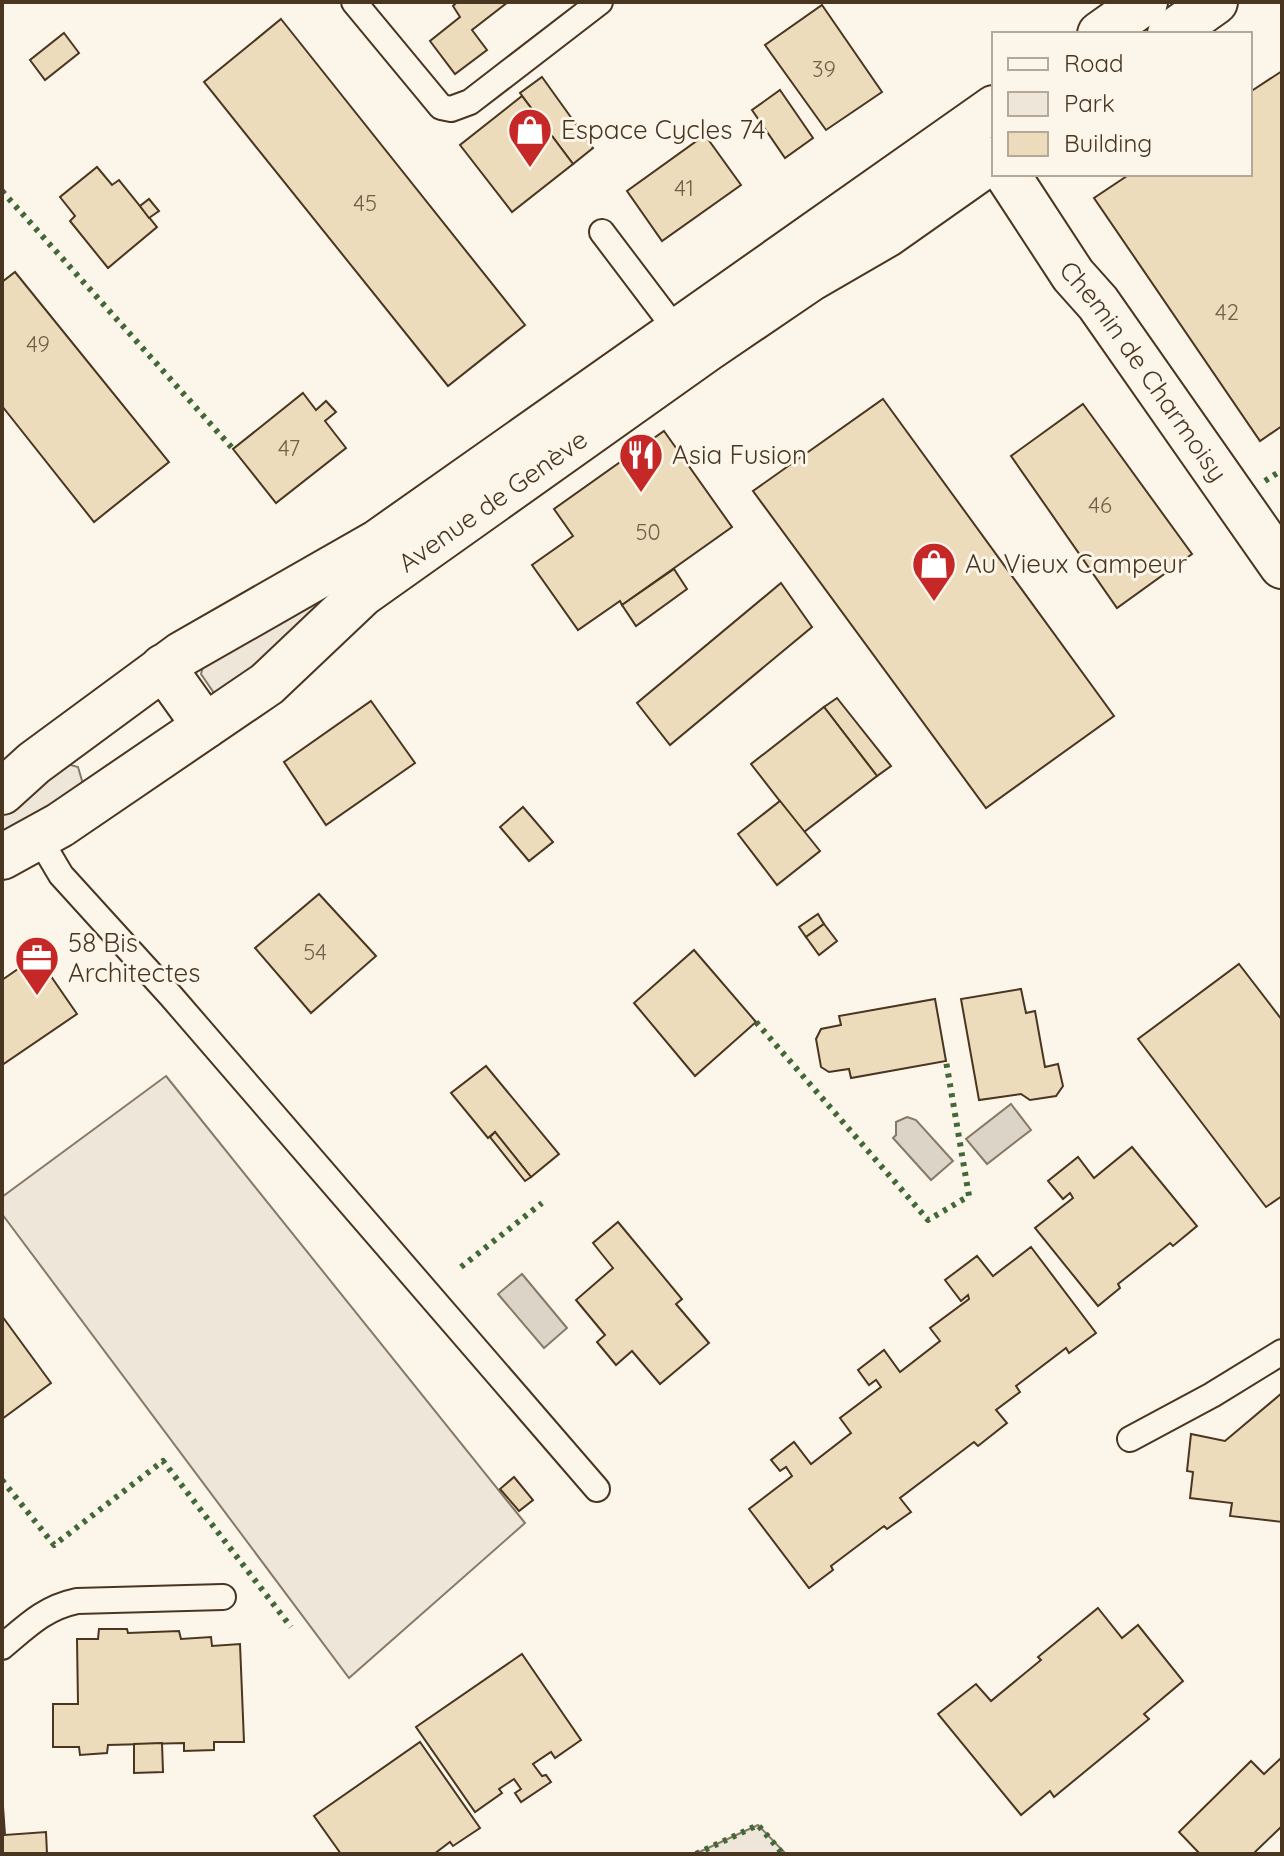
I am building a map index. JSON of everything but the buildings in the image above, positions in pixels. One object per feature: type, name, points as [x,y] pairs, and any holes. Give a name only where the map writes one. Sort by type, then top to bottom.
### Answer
[{"type":"main road","points":[[1103,32],[1145,2]]},
{"type":"main road","points":[[1173,32],[1215,2]]},
{"type":"main road","name":"Avenue de Genève","points":[[2,792],[80,728],[205,639],[378,542],[677,331],[989,135]]},
{"type":"main road","name":"Avenue de Genève","points":[[21,848],[122,784],[274,678],[362,594],[707,349],[810,279],[886,235],[989,135]]},
{"type":"main road","name":"Chemin de Charmoisy","points":[[1008,176],[1073,275],[1098,303],[1282,566]]},
{"type":"main road","points":[[163,667],[205,726]]},
{"type":"main road","points":[[80,728],[122,784]]},
{"type":"lane","points":[[354,2],[426,92],[441,107],[451,109],[470,102],[600,2]]},
{"type":"lane","points":[[602,232],[677,331]]},
{"type":"lane","points":[[21,848],[61,875],[171,996],[597,1489]]},
{"type":"lane","points":[[1130,1439],[1212,1395],[1282,1352]]},
{"type":"lane","points":[[2,1647],[57,1605],[77,1601],[223,1597]]},
{"type":"green space","points":[[894,196],[243,681],[214,693],[201,674],[204,663]]},
{"type":"green space","points":[[67,764],[78,767],[83,784],[2,838],[2,812]]},
{"type":"green space","points":[[166,1076],[525,1523],[349,1678],[2,1214],[2,1197]]},
{"type":"green space","points":[[758,1825],[786,1854],[695,1854]]},
{"type":"shaded area","points":[[1011,1104],[1031,1130],[987,1164],[966,1139]]},
{"type":"shaded area","points":[[907,1117],[916,1120],[953,1161],[931,1180],[893,1138],[896,1122]]},
{"type":"shaded area","points":[[522,1274],[567,1328],[544,1348],[498,1294]]},
{"type":"hedge","points":[[2,191],[233,449]]},
{"type":"hedge","points":[[1265,481],[1282,470]]},
{"type":"hedge","points":[[756,1022],[928,1220],[969,1196],[946,1061]]},
{"type":"hedge","points":[[461,1267],[542,1203]]},
{"type":"hedge","points":[[2,1480],[54,1545],[163,1461],[291,1627]]},
{"type":"hedge","points":[[696,1854],[758,1825],[783,1854]]},
{"type":"place","name":"Espace Cycles 74","points":[[530,169]]},
{"type":"place","name":"Asia Fusion","points":[[641,494]]},
{"type":"place","name":"Au Vieux Campeur","points":[[934,603]]},
{"type":"place","name":"58 Bis Architectes","points":[[37,997]]}]
